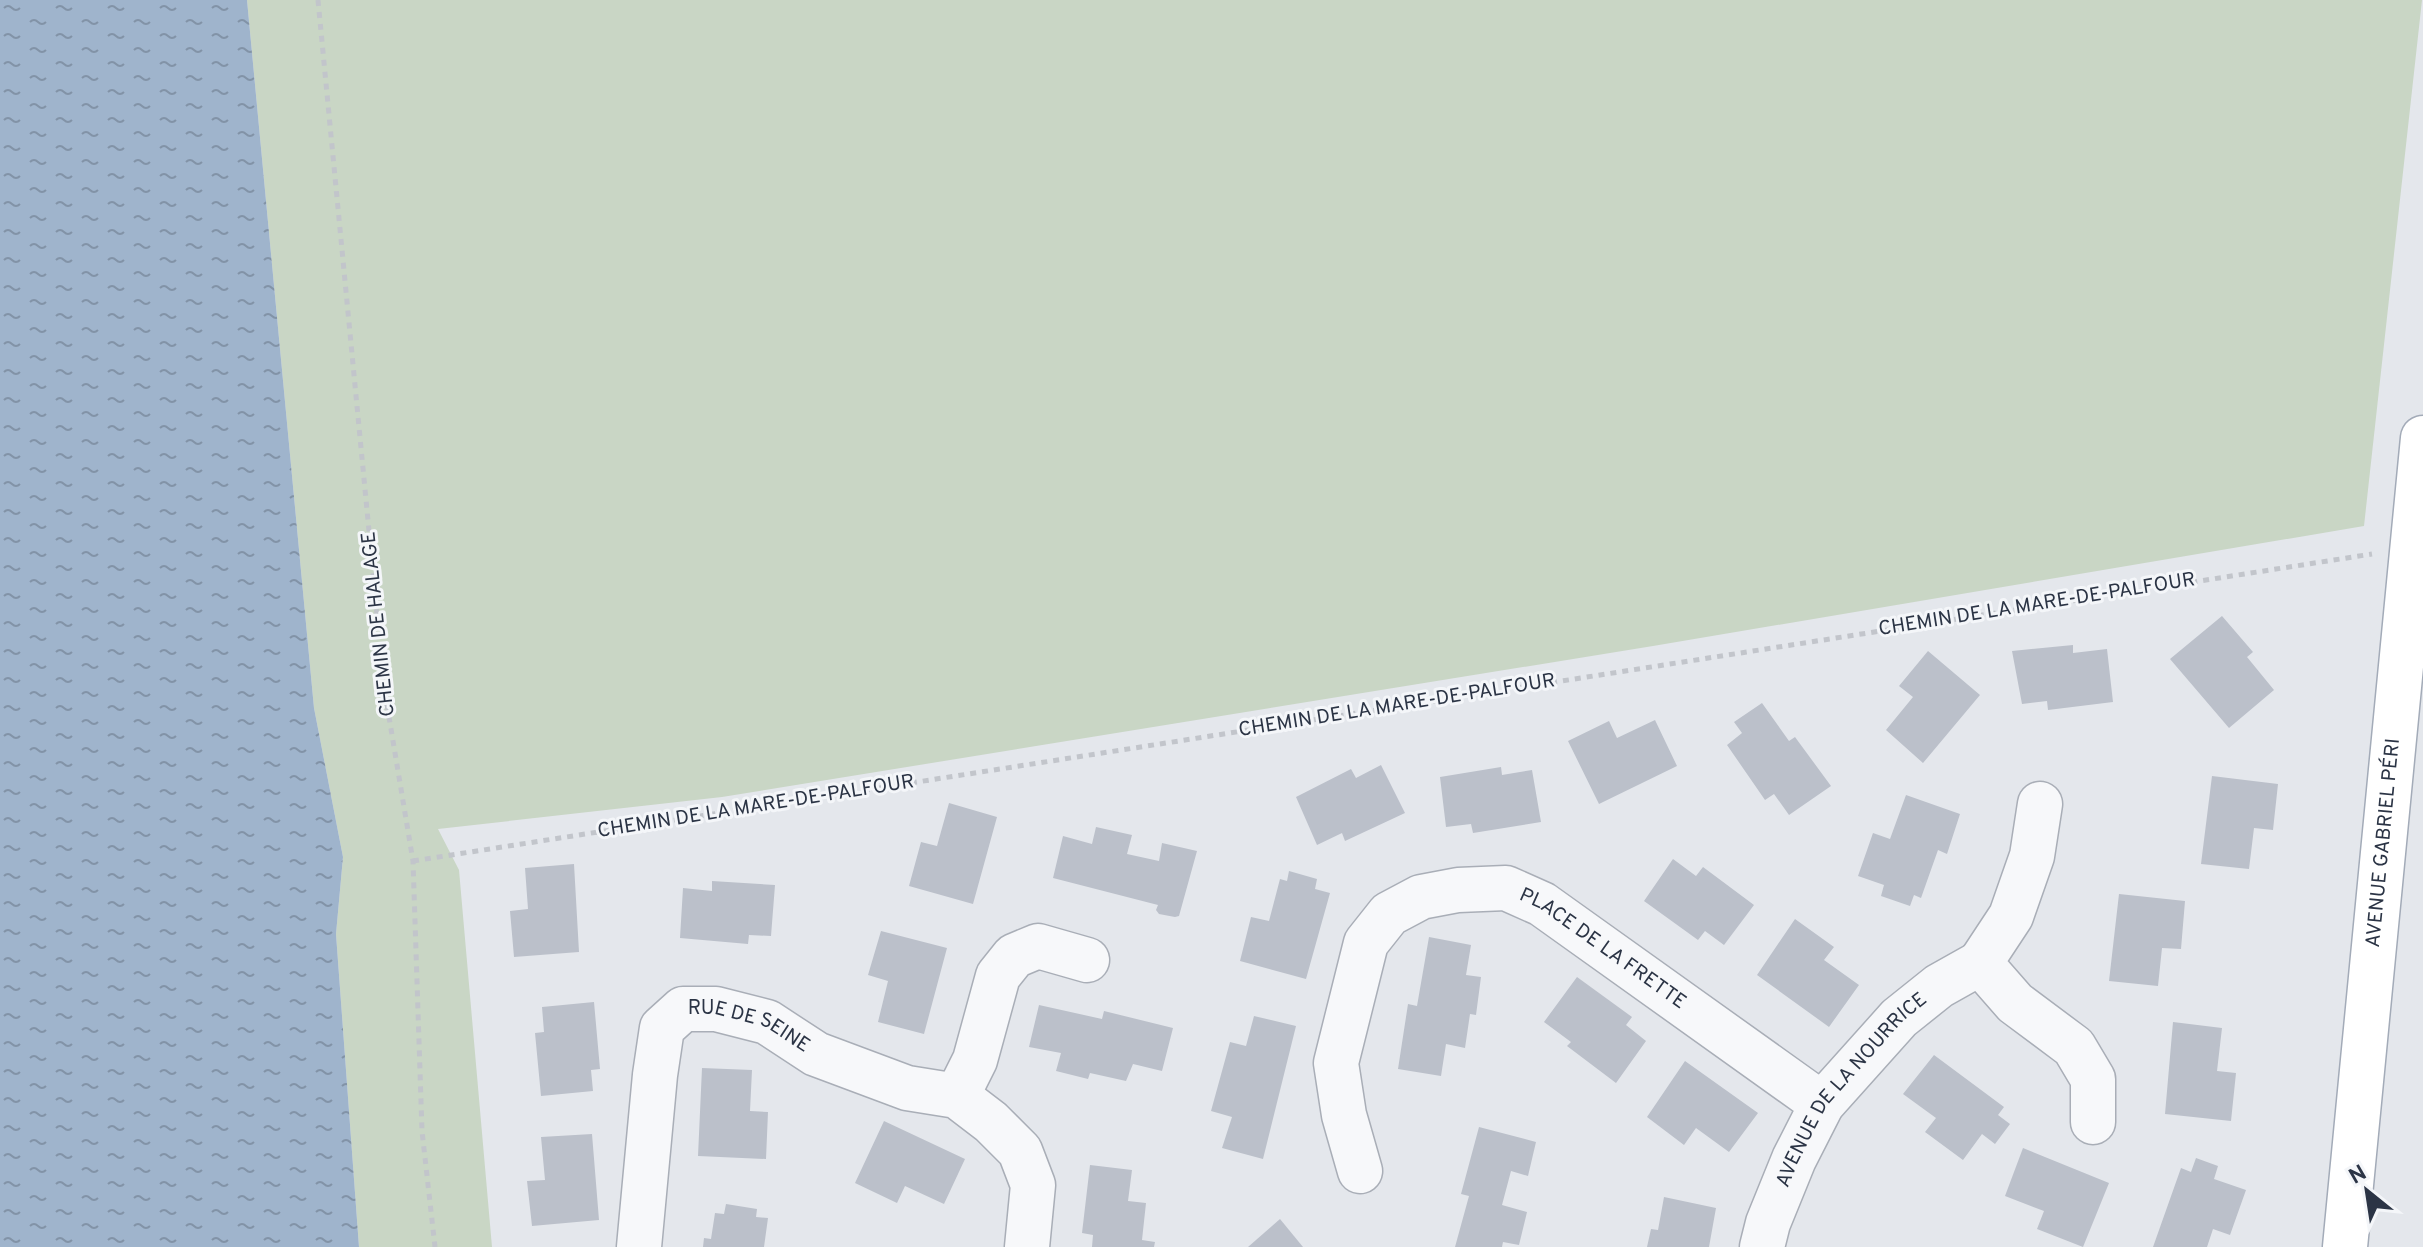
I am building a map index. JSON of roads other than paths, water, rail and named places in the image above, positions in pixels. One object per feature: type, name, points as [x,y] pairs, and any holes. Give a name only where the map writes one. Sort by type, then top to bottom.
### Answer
[{"type":"main road","name":"AVENUE GABRIEL PÉRI","points":[[2345,1247],[2423,438]]},
{"type":"street","points":[[2040,804],[2032,856],[2011,916],[1980,963],[2015,1003],[2074,1047],[2093,1079],[2093,1122]]},
{"type":"street","name":"PLACE DE LA FRETTE","points":[[1360,1171],[1344,1115],[1336,1063],[1366,943],[1389,914],[1421,897],[1458,890],[1506,888],[1542,904],[1822,1104]]},
{"type":"street","points":[[957,1096],[975,1060],[998,976],[1014,956],[1038,946],[1087,960]]},
{"type":"street","name":"AVENUE DE LA NOURRICE","points":[[1762,1247],[1768,1223],[1794,1159],[1822,1104],[1899,1018],[1939,986],[1980,963]]},
{"type":"street","name":"RUE DE SEINE","points":[[639,1247],[662,1028],[683,1009],[716,1009],[767,1022],[816,1054],[907,1088],[957,1096],[991,1122],[1020,1151],[1033,1185],[1027,1247]]},
{"type":"water","points":[[0,0],[247,0],[314,708],[343,857],[336,934],[359,1247],[0,1247]]}]
